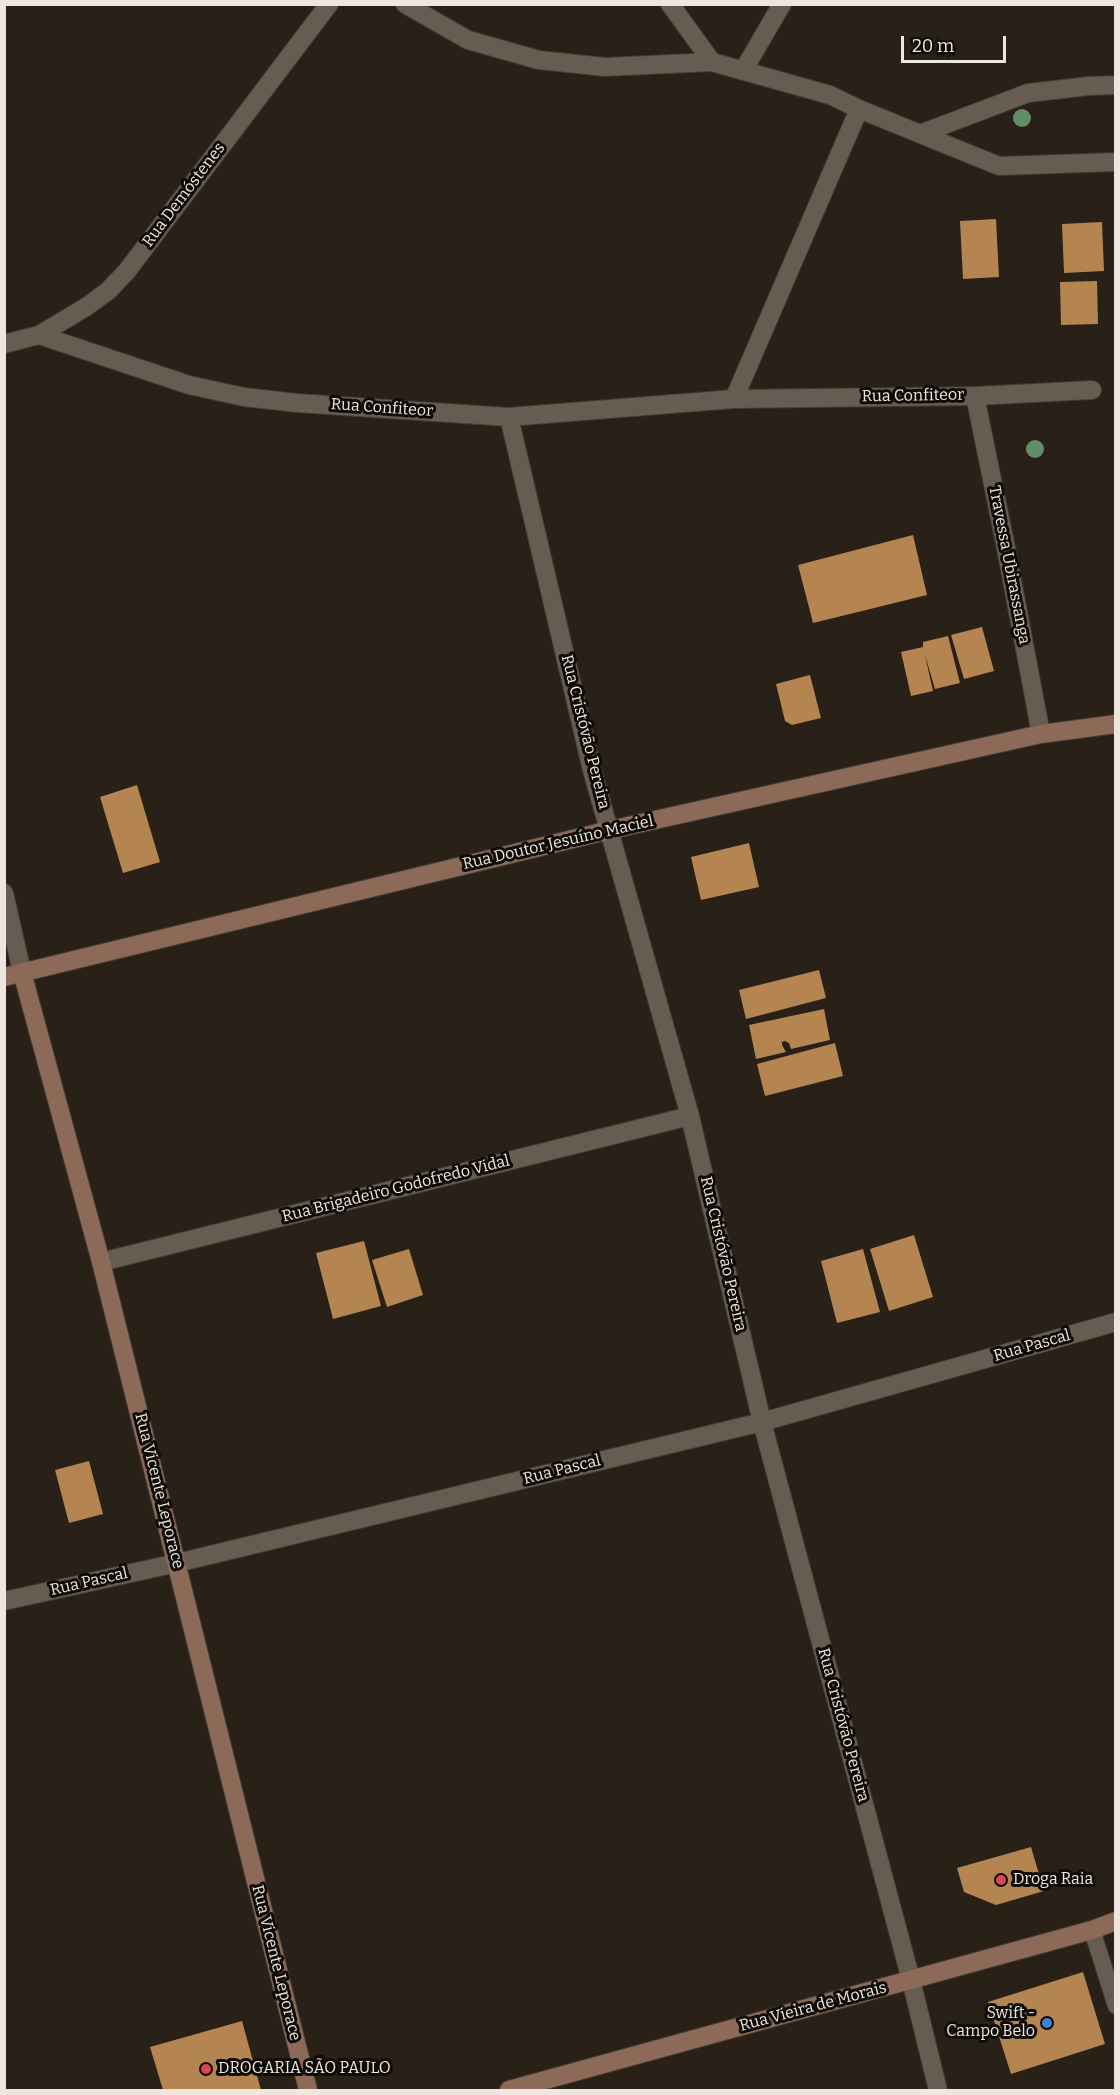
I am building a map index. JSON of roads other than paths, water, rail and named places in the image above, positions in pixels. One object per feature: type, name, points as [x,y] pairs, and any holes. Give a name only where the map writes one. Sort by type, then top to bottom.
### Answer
[{"type":"street","name":"Rua Demóstenes","points":[[4,344],[39,335],[108,291],[127,270],[329,4]]},
{"type":"street","points":[[405,4],[468,40],[539,60],[604,67],[712,62],[830,95],[999,166],[1116,162]]},
{"type":"street","points":[[670,4],[712,62]]},
{"type":"street","points":[[743,71],[782,4]]},
{"type":"street","points":[[920,134],[1028,93],[1116,85]]},
{"type":"street","points":[[734,399],[859,109]]},
{"type":"street","name":"Rua Confiteor","points":[[39,335],[189,385],[244,397],[297,403],[509,417],[734,399],[975,396],[1092,390]]},
{"type":"street","name":"Travessa Ubirassanga","points":[[975,396],[1041,734]]},
{"type":"street","name":"Rua Cristóvão Pereira","points":[[509,417],[592,770],[690,1116],[762,1422],[911,1980],[938,2091]]},
{"type":"street","name":"Rua Doutor Jesuíno Maciel","points":[[13,974],[610,830],[1041,734],[1116,724]]},
{"type":"street","name":"Rua Vicente Leporace","points":[[4,893],[13,974],[101,1262],[308,2091]]},
{"type":"street","name":"Rua Brigadeiro Godofredo Vidal","points":[[101,1262],[690,1116]]},
{"type":"street","name":"Rua Pascal","points":[[4,1601],[177,1563],[762,1422],[1116,1322]]},
{"type":"street","name":"Rua Vieira de Morais","points":[[509,2091],[1092,1930],[1116,1921]]},
{"type":"lane","points":[[1092,1930],[1116,2006]]},
{"type":"place","name":"Droga Raia","points":[[1001,1880]]},
{"type":"place","name":"Swift - Campo Belo","points":[[1047,2023]]},
{"type":"place","name":"DROGARIA SÃO PAULO","points":[[206,2069]]}]
